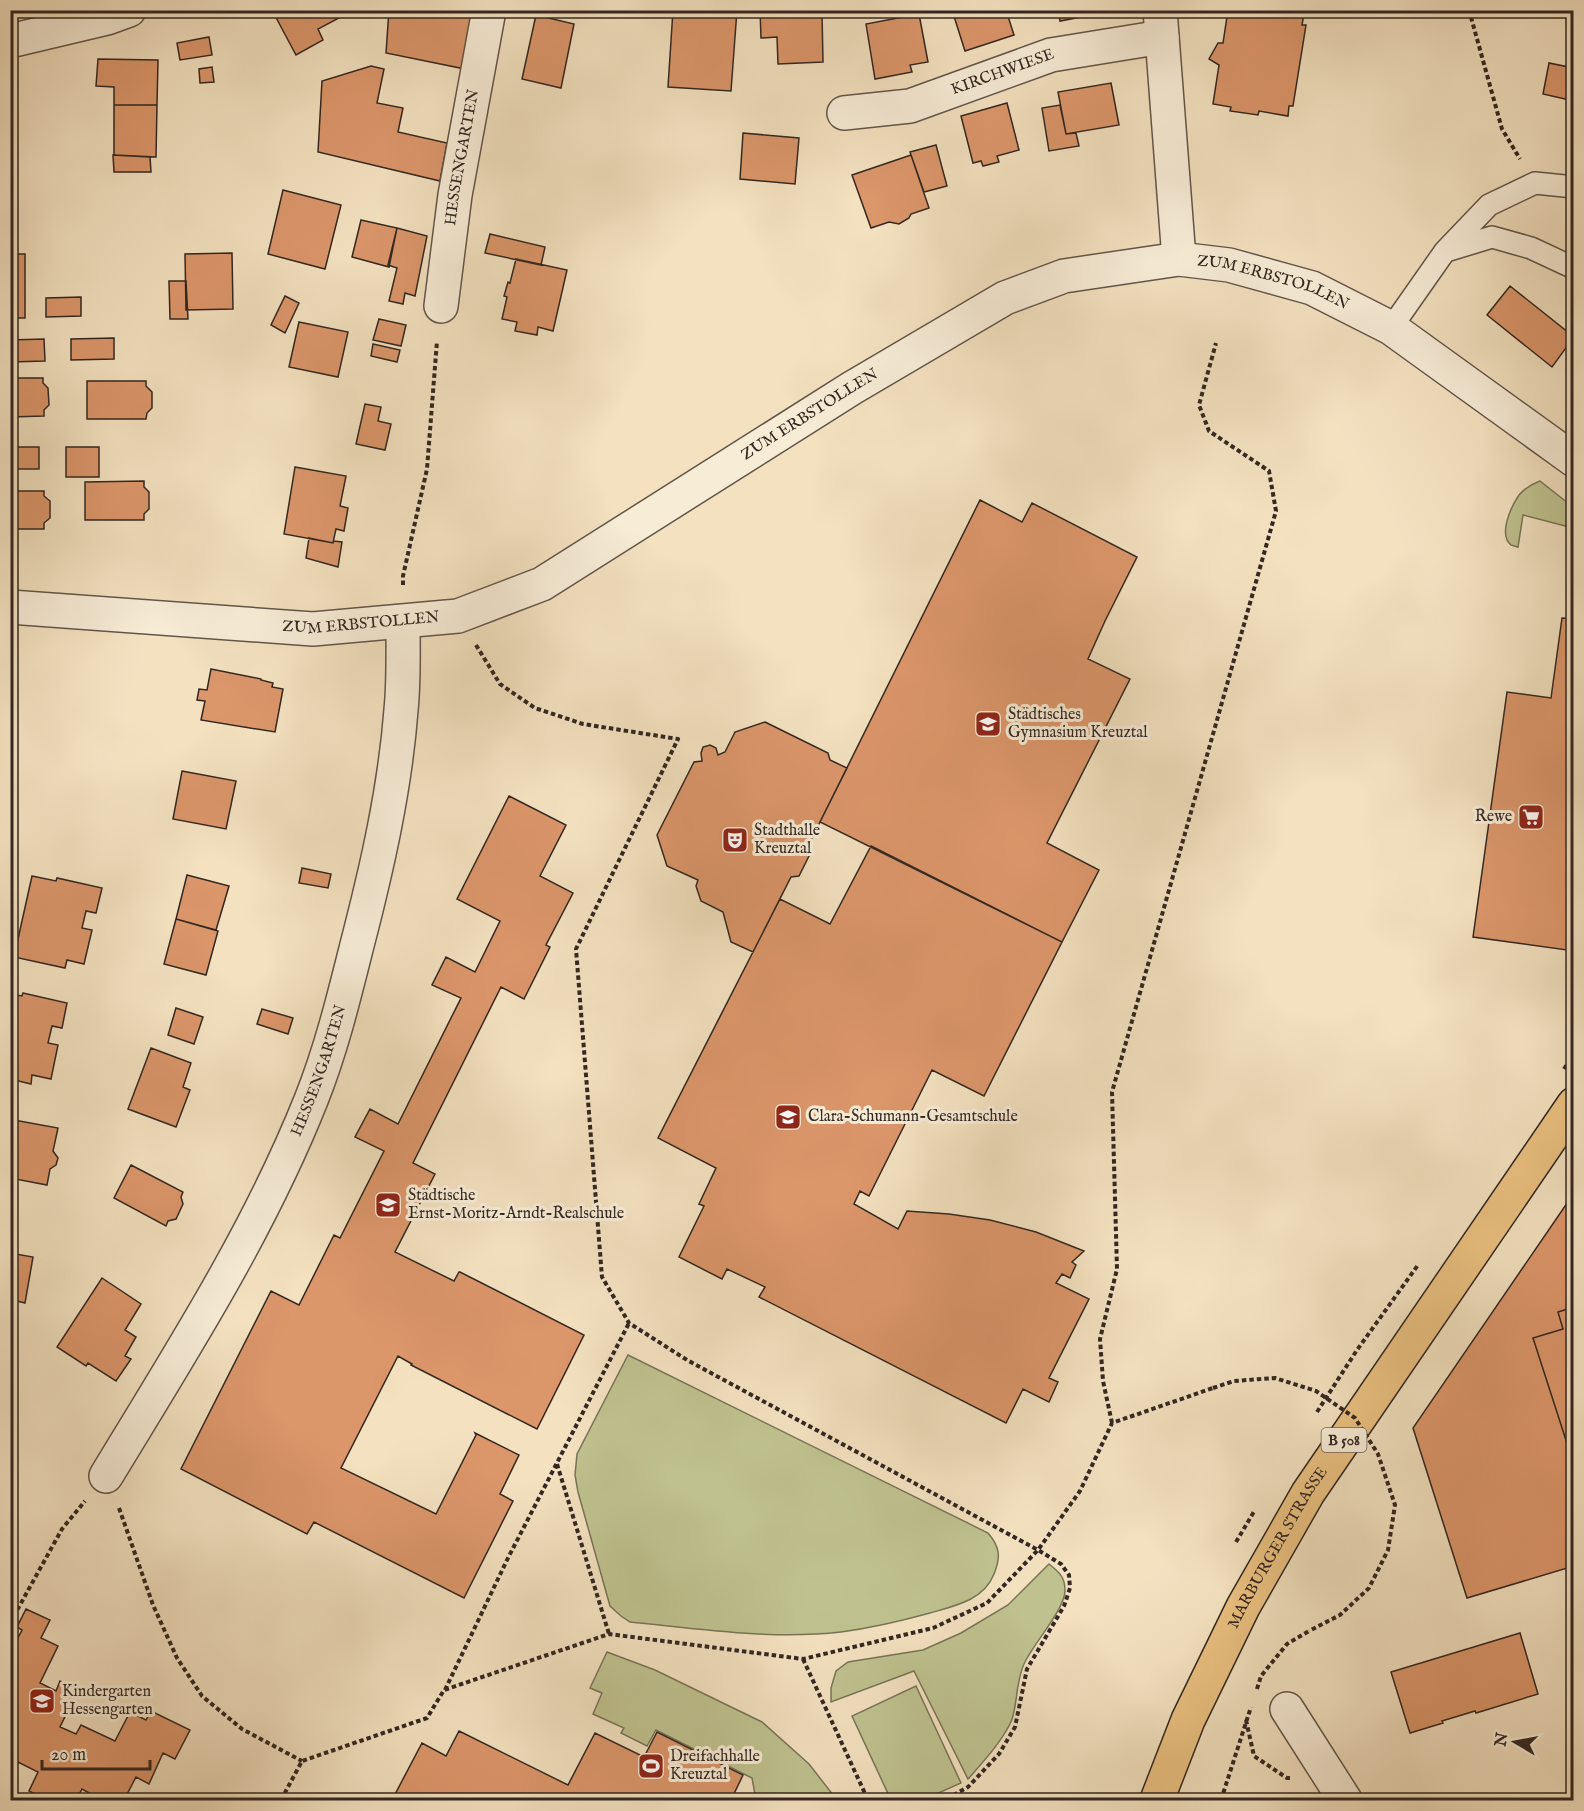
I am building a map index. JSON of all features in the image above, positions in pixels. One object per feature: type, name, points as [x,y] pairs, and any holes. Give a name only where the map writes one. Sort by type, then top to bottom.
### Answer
[{"type":"main road","name":"MARBURGER STRASSE","points":[[1157,1800],[1188,1720],[1243,1606],[1308,1493],[1574,1104]]},
{"type":"street","points":[[10,41],[107,18],[129,10]]},
{"type":"street","name":"HESSENGARTEN","points":[[441,306],[455,195],[489,10]]},
{"type":"street","name":"KIRCHWIESE","points":[[844,113],[910,106],[1051,55],[1161,24],[1179,259]]},
{"type":"street","name":"ZUM ERBSTOLLEN","points":[[10,607],[313,629],[458,616],[542,584],[852,388],[1005,298],[1065,276],[1179,259],[1229,265],[1312,288],[1390,328],[1574,460]]},
{"type":"street","name":"HESSENGARTEN","points":[[106,1476],[226,1279],[311,1099],[343,1000],[368,906],[389,806],[402,709],[403,622]]},
{"type":"street","points":[[1287,1709],[1345,1800]]},
{"type":"lane","points":[[1390,328],[1445,251],[1489,205],[1535,183],[1574,187]]},
{"type":"lane","points":[[1445,251],[1492,237],[1531,248],[1574,268]]},
{"type":"path","points":[[1469,10],[1502,129],[1535,183]]},
{"type":"path","points":[[403,622],[404,576],[427,469],[441,306]]},
{"type":"path","points":[[444,1690],[609,1635],[803,1659],[933,1628],[987,1603],[1038,1550],[1080,1491],[1112,1424],[1102,1381],[1100,1339],[1117,1269],[1112,1092],[1276,511],[1269,471],[1209,431],[1199,405],[1216,343]]},
{"type":"path","points":[[458,616],[500,684],[535,708],[583,724],[678,739],[576,949],[602,1277],[628,1323],[687,1360],[1038,1550],[1061,1564],[1070,1575],[1070,1588],[1064,1606],[1027,1669],[1015,1727],[999,1754],[968,1787],[945,1800]]},
{"type":"path","points":[[281,1800],[302,1761],[427,1719],[444,1690],[628,1323]]},
{"type":"path","points":[[1112,1424],[1234,1380],[1275,1378],[1316,1392],[1355,1418],[1378,1454],[1395,1505],[1388,1550],[1369,1588],[1340,1615],[1287,1644],[1261,1676]]},
{"type":"path","points":[[557,1463],[609,1635]]},
{"type":"path","points":[[10,1623],[62,1529],[106,1476],[153,1605],[177,1658],[202,1696],[242,1729],[302,1761]]},
{"type":"path","points":[[803,1659],[868,1800]]},
{"type":"path","points":[[1221,1800],[1246,1719]]},
{"type":"green space","points":[[1540,481],[1573,507],[1573,528],[1523,515],[1518,547],[1511,545],[1507,540],[1506,528],[1513,506],[1524,490]]},
{"type":"green space","points":[[628,1355],[988,1533],[998,1552],[996,1568],[989,1583],[968,1601],[949,1608],[886,1624],[841,1632],[762,1634],[630,1622],[610,1606],[575,1475],[577,1454]]},
{"type":"green space","points":[[1049,1564],[1063,1578],[1064,1597],[1022,1669],[1013,1718],[1006,1732],[968,1779],[914,1671],[831,1702],[831,1688],[836,1671],[848,1662],[923,1650],[961,1633],[1008,1605]]},
{"type":"green space","points":[[607,1652],[655,1670],[762,1722],[809,1764],[837,1800],[756,1800],[752,1778],[656,1730],[647,1746],[621,1733],[624,1728],[593,1714],[602,1693],[590,1688]]},
{"type":"green space","points":[[916,1686],[961,1783],[923,1800],[891,1800],[852,1716]]},
{"type":"building","points":[[272,10],[350,10],[350,12],[318,29],[323,40],[296,55]]},
{"type":"building","points":[[389,10],[452,10],[475,15],[465,69],[386,53]]},
{"type":"building","points":[[673,10],[737,10],[731,91],[668,87]]},
{"type":"building","points":[[760,10],[776,10],[776,15],[822,13],[823,62],[778,64],[777,37],[761,38]]},
{"type":"building","points":[[952,10],[1006,10],[1014,35],[965,51]]},
{"type":"building","points":[[1058,10],[1113,10],[1113,11],[1060,21]]},
{"type":"building","points":[[1228,10],[1282,10],[1304,14],[1302,25],[1306,25],[1293,106],[1289,106],[1288,116],[1259,111],[1258,115],[1230,111],[1231,107],[1213,104],[1219,65],[1209,59],[1218,43],[1223,43]]},
{"type":"building","points":[[919,14],[928,62],[910,65],[912,72],[875,79],[866,24]]},
{"type":"building","points":[[536,15],[574,24],[561,88],[522,79]]},
{"type":"building","points":[[209,37],[212,55],[180,60],[177,43]]},
{"type":"building","points":[[1574,47],[1574,101],[1543,94],[1549,63],[1569,67]]},
{"type":"building","points":[[98,59],[158,60],[157,105],[114,105],[114,87],[96,86]]},
{"type":"building","points":[[371,66],[384,69],[377,103],[403,108],[398,132],[447,143],[440,181],[318,152],[322,81]]},
{"type":"building","points":[[212,67],[214,82],[200,83],[199,69]]},
{"type":"building","points":[[1111,83],[1119,125],[1066,134],[1058,92]]},
{"type":"building","points":[[1007,103],[1019,150],[997,156],[999,162],[983,166],[981,161],[973,163],[961,116]]},
{"type":"building","points":[[114,105],[157,105],[156,157],[114,155]]},
{"type":"building","points":[[1060,105],[1066,134],[1076,133],[1079,146],[1049,151],[1042,108]]},
{"type":"building","points":[[743,133],[799,138],[795,184],[740,179]]},
{"type":"building","points":[[936,145],[947,186],[924,192],[910,152]]},
{"type":"building","points":[[113,155],[150,157],[151,172],[114,172]]},
{"type":"building","points":[[911,155],[929,208],[911,214],[899,224],[889,222],[871,228],[852,175]]},
{"type":"building","points":[[283,190],[341,205],[325,269],[268,254]]},
{"type":"building","points":[[361,220],[397,228],[389,267],[352,257]]},
{"type":"building","points":[[397,228],[427,236],[415,296],[405,293],[403,304],[389,301],[397,268],[388,265]]},
{"type":"building","points":[[490,234],[545,247],[541,265],[485,253]]},
{"type":"building","points":[[232,253],[233,309],[186,310],[185,254]]},
{"type":"building","points":[[10,254],[25,254],[25,318],[10,318]]},
{"type":"building","points":[[516,259],[567,270],[553,331],[538,327],[537,335],[515,331],[517,322],[502,319],[507,297],[504,296]]},
{"type":"building","points":[[169,281],[186,281],[188,319],[170,319]]},
{"type":"building","points":[[1510,286],[1574,337],[1552,367],[1487,315]]},
{"type":"building","points":[[285,296],[299,303],[285,333],[271,325]]},
{"type":"building","points":[[81,297],[81,316],[46,317],[46,298]]},
{"type":"building","points":[[379,319],[406,325],[401,346],[373,340]]},
{"type":"building","points":[[299,322],[348,332],[338,377],[289,367]]},
{"type":"building","points":[[114,338],[114,359],[71,360],[71,339]]},
{"type":"building","points":[[44,339],[45,361],[10,362],[10,340]]},
{"type":"building","points":[[373,344],[400,350],[397,362],[371,356]]},
{"type":"building","points":[[10,378],[43,378],[43,383],[48,388],[49,405],[44,410],[44,416],[10,417]]},
{"type":"building","points":[[87,381],[146,381],[146,386],[152,392],[152,408],[147,413],[146,419],[87,419]]},
{"type":"building","points":[[365,404],[381,407],[378,421],[391,424],[385,450],[356,444]]},
{"type":"building","points":[[10,447],[39,447],[39,469],[10,469]]},
{"type":"building","points":[[66,447],[99,447],[99,477],[66,477]]},
{"type":"building","points":[[295,467],[346,476],[340,506],[348,508],[344,531],[336,529],[333,543],[284,534]]},
{"type":"building","points":[[144,481],[144,487],[149,492],[149,509],[144,514],[144,520],[85,520],[85,482]]},
{"type":"building","points":[[10,491],[44,491],[44,496],[50,501],[50,518],[44,523],[44,529],[10,529]]},
{"type":"building","name":"Städtisches Gymnasium Kreuztal","points":[[980,500],[1022,522],[1032,503],[1137,557],[1088,659],[1130,679],[1047,843],[1099,870],[1062,942],[820,822]]},
{"type":"building","points":[[309,538],[333,543],[334,541],[342,542],[338,567],[306,558]]},
{"type":"building","name":"Rewe","points":[[1562,618],[1574,619],[1574,951],[1473,937],[1507,692],[1551,698]]},
{"type":"building","points":[[211,669],[261,679],[273,683],[272,687],[283,689],[275,732],[201,720],[205,701],[197,700],[199,689],[207,690]]},
{"type":"building","name":"Stadthalle Kreuztal","points":[[765,722],[828,753],[830,760],[847,768],[809,844],[811,852],[799,876],[791,877],[753,952],[731,942],[723,912],[701,901],[696,886],[698,880],[667,866],[657,835],[694,762],[702,761],[703,747],[710,745],[716,748],[718,755],[725,752],[735,732]]},
{"type":"building","points":[[182,771],[236,781],[226,829],[173,819]]},
{"type":"building","name":"Städtische Ernst-Moritz-Arndt-Realschule","points":[[509,796],[566,825],[540,876],[573,893],[546,945],[550,947],[524,999],[501,987],[413,1163],[435,1174],[395,1252],[454,1281],[460,1272],[584,1335],[537,1429],[411,1365],[398,1356],[341,1468],[436,1514],[475,1433],[519,1455],[500,1494],[513,1501],[464,1598],[314,1522],[307,1534],[181,1469],[271,1291],[299,1305],[334,1235],[340,1238],[384,1151],[355,1137],[370,1109],[398,1124],[461,998],[432,985],[446,957],[475,972],[500,921],[457,899]]},
{"type":"building","name":"Clara-Schumann-Gesamtschule","points":[[871,846],[1062,942],[984,1096],[932,1070],[869,1196],[860,1191],[854,1204],[898,1229],[907,1211],[949,1214],[990,1220],[1036,1232],[1084,1251],[1072,1262],[1076,1265],[1070,1278],[1062,1274],[1056,1283],[1089,1299],[1049,1378],[1058,1382],[1049,1402],[1023,1389],[1006,1423],[759,1297],[765,1287],[727,1269],[722,1279],[679,1257],[704,1206],[699,1204],[716,1168],[658,1138],[780,899],[830,924]]},
{"type":"building","points":[[302,868],[331,874],[328,888],[299,883]]},
{"type":"building","points":[[187,875],[229,886],[216,930],[176,919]]},
{"type":"building","points":[[32,876],[56,881],[57,878],[102,888],[96,913],[86,911],[82,928],[92,930],[84,964],[67,960],[65,968],[14,957]]},
{"type":"building","points":[[176,919],[218,931],[206,975],[164,964]]},
{"type":"building","points":[[23,993],[67,1003],[62,1028],[52,1026],[48,1043],[58,1045],[51,1079],[32,1075],[31,1084],[10,1079],[10,994],[22,996]]},
{"type":"building","points":[[176,1008],[203,1017],[194,1044],[168,1035]]},
{"type":"building","points":[[262,1009],[293,1018],[288,1034],[257,1024]]},
{"type":"building","points":[[151,1048],[191,1063],[183,1087],[190,1090],[176,1127],[128,1109]]},
{"type":"building","points":[[14,1120],[58,1128],[53,1151],[58,1158],[56,1165],[50,1169],[47,1185],[10,1178],[10,1139]]},
{"type":"building","points":[[131,1165],[183,1192],[181,1197],[183,1204],[176,1219],[168,1221],[166,1226],[114,1198]]},
{"type":"building","points":[[1574,1193],[1574,1307],[1558,1312],[1563,1329],[1533,1338],[1574,1465],[1574,1566],[1467,1598],[1413,1428]]},
{"type":"building","points":[[10,1253],[33,1257],[25,1303],[17,1301],[14,1317],[10,1317]]},
{"type":"building","points":[[102,1278],[141,1304],[125,1330],[136,1337],[125,1356],[131,1359],[116,1381],[88,1363],[86,1366],[57,1347]]},
{"type":"building","points":[[1574,1307],[1574,1465],[1533,1338],[1563,1329],[1558,1312]]},
{"type":"building","name":"Kindergarten Hessengarten","points":[[26,1609],[50,1620],[41,1638],[58,1646],[40,1683],[56,1691],[60,1681],[78,1690],[60,1727],[76,1734],[81,1725],[115,1741],[130,1712],[146,1720],[151,1711],[190,1730],[175,1759],[163,1753],[149,1784],[136,1777],[124,1800],[102,1800],[82,1789],[76,1800],[47,1800],[29,1791],[38,1772],[10,1758],[10,1653],[22,1630],[17,1627]]},
{"type":"building","points":[[1520,1633],[1538,1694],[1442,1721],[1443,1723],[1410,1733],[1391,1672]]},
{"type":"building","name":"Dreifachhalle Kreuztal","points":[[459,1731],[568,1785],[595,1733],[644,1757],[657,1732],[743,1775],[731,1800],[392,1800],[422,1743],[446,1756]]},
{"type":"place","name":"Städtisches Gymnasium Kreuztal","points":[[988,724]]},
{"type":"place","name":"Rewe","points":[[1531,817]]},
{"type":"place","name":"Stadthalle Kreuztal","points":[[735,840]]},
{"type":"place","name":"Clara-Schumann-Gesamtschule","points":[[788,1117]]},
{"type":"place","name":"Städtische Ernst-Moritz-Arndt-Realschule","points":[[388,1205]]},
{"type":"place","name":"Kindergarten Hessengarten","points":[[42,1701]]},
{"type":"place","name":"Dreifachhalle Kreuztal","points":[[651,1766]]}]
